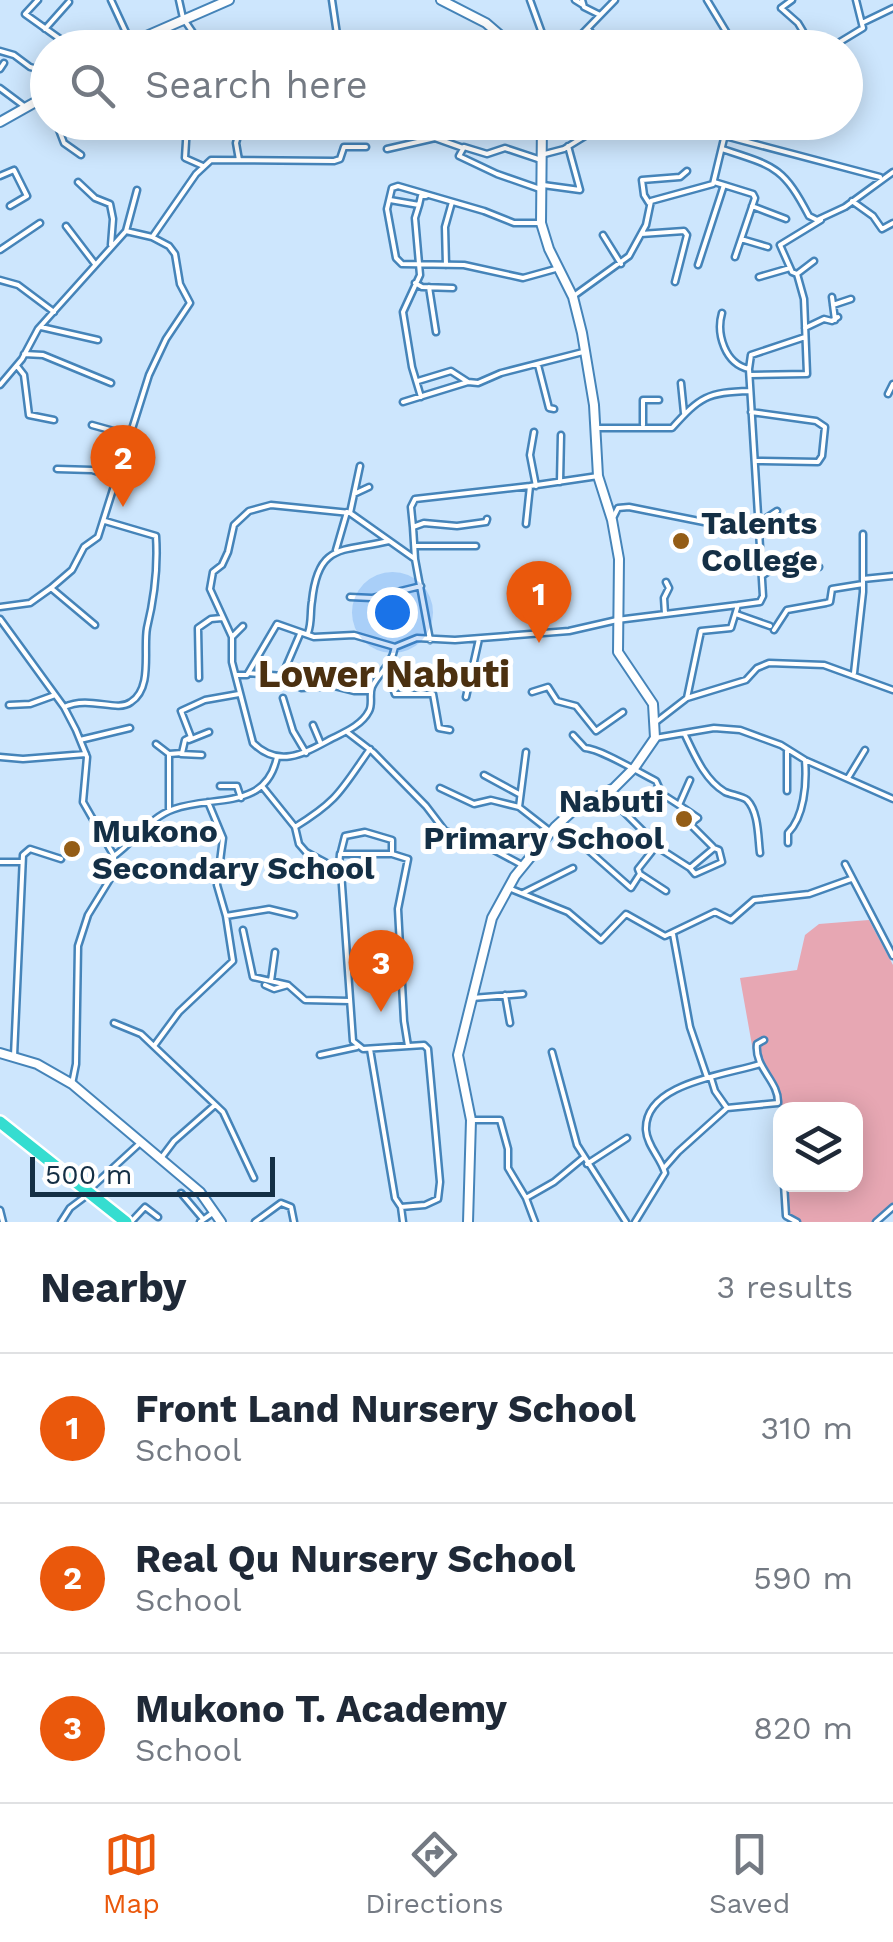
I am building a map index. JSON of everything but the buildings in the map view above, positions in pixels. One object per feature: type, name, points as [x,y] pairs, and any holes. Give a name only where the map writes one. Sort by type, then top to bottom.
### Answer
[{"type":"highway","points":[[0,1122],[129,1222]]},
{"type":"street","points":[[38,0],[25,12],[45,29],[70,2]]},
{"type":"street","points":[[111,0],[125,30]]},
{"type":"street","points":[[180,0],[192,30]]},
{"type":"street","points":[[332,0],[336,30]]},
{"type":"street","points":[[441,0],[494,30]]},
{"type":"street","points":[[530,0],[541,30]]},
{"type":"street","points":[[575,0],[602,16]]},
{"type":"street","points":[[588,30],[615,0]]},
{"type":"street","points":[[707,0],[725,30]]},
{"type":"street","points":[[792,0],[782,8],[802,30]]},
{"type":"street","points":[[856,0],[860,30]]},
{"type":"street","points":[[158,30],[223,2]]},
{"type":"street","points":[[862,24],[893,8]]},
{"type":"street","points":[[0,51],[14,55],[30,67]]},
{"type":"street","points":[[0,69],[4,63]]},
{"type":"street","points":[[0,88],[26,108]]},
{"type":"street","points":[[0,122],[30,106]]},
{"type":"street","points":[[63,140],[81,155]]},
{"type":"street","points":[[186,140],[185,158],[203,166]]},
{"type":"street","points":[[237,140],[239,160]]},
{"type":"street","points":[[387,149],[425,140]]},
{"type":"street","points":[[440,140],[487,154],[506,148],[541,158],[578,140]]},
{"type":"street","points":[[468,1222],[471,1120],[458,1055],[492,918],[507,888],[553,830],[577,807],[605,794],[632,770],[655,738],[656,722],[648,694],[618,652],[618,559],[612,520],[598,476],[586,352],[573,297],[541,223],[542,140]]},
{"type":"street","points":[[650,203],[714,182],[724,140]]},
{"type":"street","points":[[740,140],[882,178]]},
{"type":"street","points":[[152,237],[211,160],[334,161],[340,158],[344,147],[366,146]]},
{"type":"street","points":[[463,148],[460,157],[540,187],[580,190],[568,146]]},
{"type":"street","points":[[722,149],[778,169],[809,216],[821,220]]},
{"type":"street","points":[[0,176],[12,169],[27,196],[10,206]]},
{"type":"street","points":[[573,297],[621,264],[642,234],[650,203],[644,195],[642,180],[680,177],[686,171]]},
{"type":"street","points":[[722,313],[724,349],[740,367],[749,372],[806,374],[804,299],[797,274],[790,268],[780,245],[893,172]]},
{"type":"street","points":[[78,182],[95,198],[110,204],[111,246]]},
{"type":"street","points":[[714,182],[753,194],[735,257]]},
{"type":"street","points":[[541,223],[514,223],[395,186],[388,199],[397,261],[477,266],[523,278],[559,268]]},
{"type":"street","points":[[698,265],[724,186]]},
{"type":"street","points":[[0,385],[17,366],[41,326],[126,231],[137,190]]},
{"type":"street","points":[[422,397],[412,367],[404,314],[420,275],[415,218],[421,196],[436,197]]},
{"type":"street","points":[[388,199],[419,205]]},
{"type":"street","points":[[852,201],[873,216],[882,229],[893,223]]},
{"type":"street","points":[[446,265],[445,227],[452,202]]},
{"type":"street","points":[[752,206],[786,219]]},
{"type":"street","points":[[0,250],[40,224]]},
{"type":"street","points":[[66,226],[95,264]]},
{"type":"street","points":[[0,608],[30,602],[51,588],[73,569],[84,547],[98,536],[156,359],[190,303],[180,284],[175,254],[165,242],[126,231]]},
{"type":"street","points":[[642,234],[687,234],[675,282]]},
{"type":"street","points":[[603,235],[621,264]]},
{"type":"street","points":[[741,238],[768,247]]},
{"type":"street","points":[[797,274],[814,261]]},
{"type":"street","points":[[759,277],[790,268]]},
{"type":"street","points":[[0,280],[18,285],[54,312]]},
{"type":"street","points":[[415,283],[453,288]]},
{"type":"street","points":[[429,287],[436,332]]},
{"type":"street","points":[[805,328],[824,319],[836,319],[832,298]]},
{"type":"street","points":[[833,306],[851,299]]},
{"type":"street","points":[[41,326],[98,340]]},
{"type":"street","points":[[248,673],[274,626],[317,638],[369,636],[395,647],[417,638],[479,639],[569,631],[616,620],[762,600],[749,372],[753,354],[805,337]]},
{"type":"street","points":[[403,402],[586,352]]},
{"type":"street","points":[[24,354],[43,355],[111,382]]},
{"type":"street","points":[[538,364],[549,408],[554,409]]},
{"type":"street","points":[[17,366],[24,376],[29,415],[54,420]]},
{"type":"street","points":[[418,381],[451,371],[468,382]]},
{"type":"street","points":[[682,383],[684,413]]},
{"type":"street","points":[[888,394],[893,384]]},
{"type":"street","points":[[596,428],[672,428],[684,413],[711,394],[750,391]]},
{"type":"street","points":[[643,426],[644,400],[659,400]]},
{"type":"street","points":[[751,412],[816,421],[824,427],[818,462],[755,461]]},
{"type":"street","points":[[92,425],[128,435]]},
{"type":"street","points":[[526,524],[533,486],[530,455],[534,432]]},
{"type":"street","points":[[560,482],[561,435]]},
{"type":"street","points":[[236,675],[282,676],[311,626],[314,589],[325,560],[336,550],[360,466]]},
{"type":"street","points":[[57,469],[92,470],[116,477]]},
{"type":"street","points":[[430,640],[415,560],[415,500],[598,476]]},
{"type":"street","points":[[354,494],[369,487]]},
{"type":"street","points":[[395,647],[387,670],[371,691],[370,710],[347,732],[306,754],[277,757],[252,743],[232,662],[232,637],[210,589],[213,572],[224,562],[232,528],[245,513],[271,505],[349,513],[415,560]]},
{"type":"street","points":[[612,520],[618,508],[629,507],[715,521]]},
{"type":"street","points":[[759,523],[776,511]]},
{"type":"street","points":[[412,527],[424,523],[457,526],[487,519]]},
{"type":"street","points":[[64,708],[90,701],[114,706],[128,704],[138,696],[146,669],[156,536],[105,521]]},
{"type":"street","points":[[854,673],[863,581],[863,534]]},
{"type":"street","points":[[336,550],[390,540]]},
{"type":"street","points":[[414,546],[476,546]]},
{"type":"street","points":[[763,575],[794,558],[819,566]]},
{"type":"street","points":[[736,614],[772,628],[787,610],[830,602],[832,589],[893,576]]},
{"type":"street","points":[[665,614],[664,598],[669,588],[666,582]]},
{"type":"street","points":[[350,597],[372,598],[421,586]]},
{"type":"street","points":[[51,588],[95,625]]},
{"type":"street","points":[[687,698],[701,631],[731,628],[738,605]]},
{"type":"street","points":[[199,678],[198,628],[222,618]]},
{"type":"street","points":[[0,619],[56,695],[80,740],[86,754],[83,802],[114,856],[115,870],[87,917],[76,958],[76,1064],[72,1084]]},
{"type":"street","points":[[232,637],[243,626]]},
{"type":"street","points":[[466,697],[479,639]]},
{"type":"street","points":[[656,722],[687,698],[746,680],[762,665],[769,664],[824,665],[893,690]]},
{"type":"street","points":[[387,670],[395,694],[433,694],[439,728],[450,730]]},
{"type":"street","points":[[300,688],[334,686],[371,691]]},
{"type":"street","points":[[532,692],[548,687],[557,701],[576,706],[596,732],[623,712]]},
{"type":"street","points":[[181,754],[185,740],[192,734],[180,714],[182,710],[205,700],[240,694]]},
{"type":"street","points":[[9,704],[30,704],[56,695]]},
{"type":"street","points":[[283,698],[293,731],[306,754]]},
{"type":"street","points":[[313,725],[321,744]]},
{"type":"street","points":[[80,740],[130,728]]},
{"type":"street","points":[[655,738],[732,728],[893,799]]},
{"type":"street","points":[[284,732],[293,731]]},
{"type":"street","points":[[185,740],[208,732]]},
{"type":"street","points":[[347,732],[370,749],[445,831],[479,842],[523,866]]},
{"type":"street","points":[[685,733],[700,766],[722,790],[750,804],[760,837],[760,853]]},
{"type":"street","points":[[573,735],[585,748],[599,750],[656,781],[662,794],[698,818],[690,824],[719,850],[722,862],[695,874],[656,845],[605,794]]},
{"type":"street","points":[[156,744],[169,754],[202,755]]},
{"type":"street","points":[[294,826],[332,802],[370,749]]},
{"type":"street","points":[[786,749],[787,791]]},
{"type":"street","points":[[848,778],[864,750]]},
{"type":"street","points":[[519,807],[526,752]]},
{"type":"street","points":[[0,757],[86,754]]},
{"type":"street","points":[[169,754],[169,810]]},
{"type":"street","points":[[114,856],[146,825],[169,810],[242,798],[262,786],[276,770],[277,757]]},
{"type":"street","points":[[788,844],[788,833],[798,824],[806,779],[805,760]]},
{"type":"street","points":[[484,776],[520,794]]},
{"type":"street","points":[[679,804],[690,780]]},
{"type":"street","points":[[220,786],[237,786],[242,798]]},
{"type":"street","points":[[262,786],[294,826],[299,844],[306,852],[338,868]]},
{"type":"street","points":[[440,788],[474,804],[491,800],[519,807],[579,842],[630,888],[640,874]]},
{"type":"street","points":[[687,789],[694,794]]},
{"type":"street","points":[[154,1046],[179,1012],[233,961],[217,885],[223,841],[208,802]]},
{"type":"street","points":[[357,1047],[351,1035],[340,854],[345,836],[357,832],[392,840],[392,854]]},
{"type":"street","points":[[656,845],[638,869],[666,891]]},
{"type":"street","points":[[690,868],[714,848]]},
{"type":"street","points":[[14,1056],[22,862],[26,850],[61,859]]},
{"type":"street","points":[[340,854],[392,854],[408,859],[398,915],[408,1046]]},
{"type":"street","points":[[0,862],[22,862]]},
{"type":"street","points":[[845,864],[893,956]]},
{"type":"street","points":[[523,893],[574,868]]},
{"type":"street","points":[[507,888],[568,912],[602,940],[626,914],[661,935],[673,934],[715,912],[731,920],[754,900],[809,894],[851,879]]},
{"type":"street","points":[[226,916],[269,909],[294,915]]},
{"type":"street","points":[[243,930],[253,977],[288,985],[305,1000],[350,1000]]},
{"type":"street","points":[[673,934],[690,1027],[715,1091],[727,1108]]},
{"type":"street","points":[[271,981],[275,952]]},
{"type":"street","points":[[265,984],[274,989],[288,985]]},
{"type":"street","points":[[472,998],[523,994]]},
{"type":"street","points":[[504,996],[510,1023]]},
{"type":"street","points":[[114,1023],[142,1034],[216,1104],[254,1178]]},
{"type":"street","points":[[764,1040],[756,1048],[760,1064],[779,1095],[778,1102]]},
{"type":"street","points":[[320,1055],[357,1047],[428,1049],[437,1123],[439,1196],[425,1205],[401,1207]]},
{"type":"street","points":[[370,1050],[395,1198],[403,1222]]},
{"type":"street","points":[[552,1052],[574,1135],[586,1161],[626,1222]]},
{"type":"street","points":[[0,1053],[56,1073],[72,1084],[162,1157],[200,1192],[222,1222]]},
{"type":"street","points":[[635,1222],[663,1177],[664,1168],[648,1138],[646,1124],[652,1110],[680,1086],[760,1064]]},
{"type":"street","points":[[664,1168],[727,1108],[773,1103]]},
{"type":"street","points":[[162,1157],[174,1141],[216,1104]]},
{"type":"street","points":[[471,1120],[500,1120],[508,1149],[507,1164],[535,1222]]},
{"type":"street","points":[[526,1198],[627,1138]]},
{"type":"street","points":[[61,1222],[70,1208],[142,1140]]},
{"type":"street","points":[[784,1192],[786,1216],[797,1222]]},
{"type":"street","points":[[181,1193],[202,1220],[214,1212]]},
{"type":"street","points":[[255,1222],[281,1203],[291,1207],[294,1222]]},
{"type":"street","points":[[129,1222],[145,1207],[158,1216]]},
{"type":"street","points":[[876,1222],[893,1207]]},
{"type":"street","points":[[0,1210],[3,1222]]},
{"type":"shaded area","points":[[869,920],[893,965],[893,1206],[873,1222],[797,1222],[786,1216],[786,1192],[863,1192],[863,1102],[780,1102],[755,1062],[740,978],[797,970],[805,935],[819,924]]},
{"type":"place","name":"Real Qu Nursery School","points":[[123,507]]},
{"type":"place","name":"Talents College","points":[[681,541]]},
{"type":"place","name":"Front Land Nursery School","points":[[539,643]]},
{"type":"place","name":"Nabuti Primary School","points":[[684,819]]},
{"type":"place","name":"Mukono Secondary School","points":[[72,849]]},
{"type":"place","name":"Mukono T. Academy","points":[[381,1012]]},
{"type":"district","name":"Lower Nabuti","points":[[384,674]]}]
